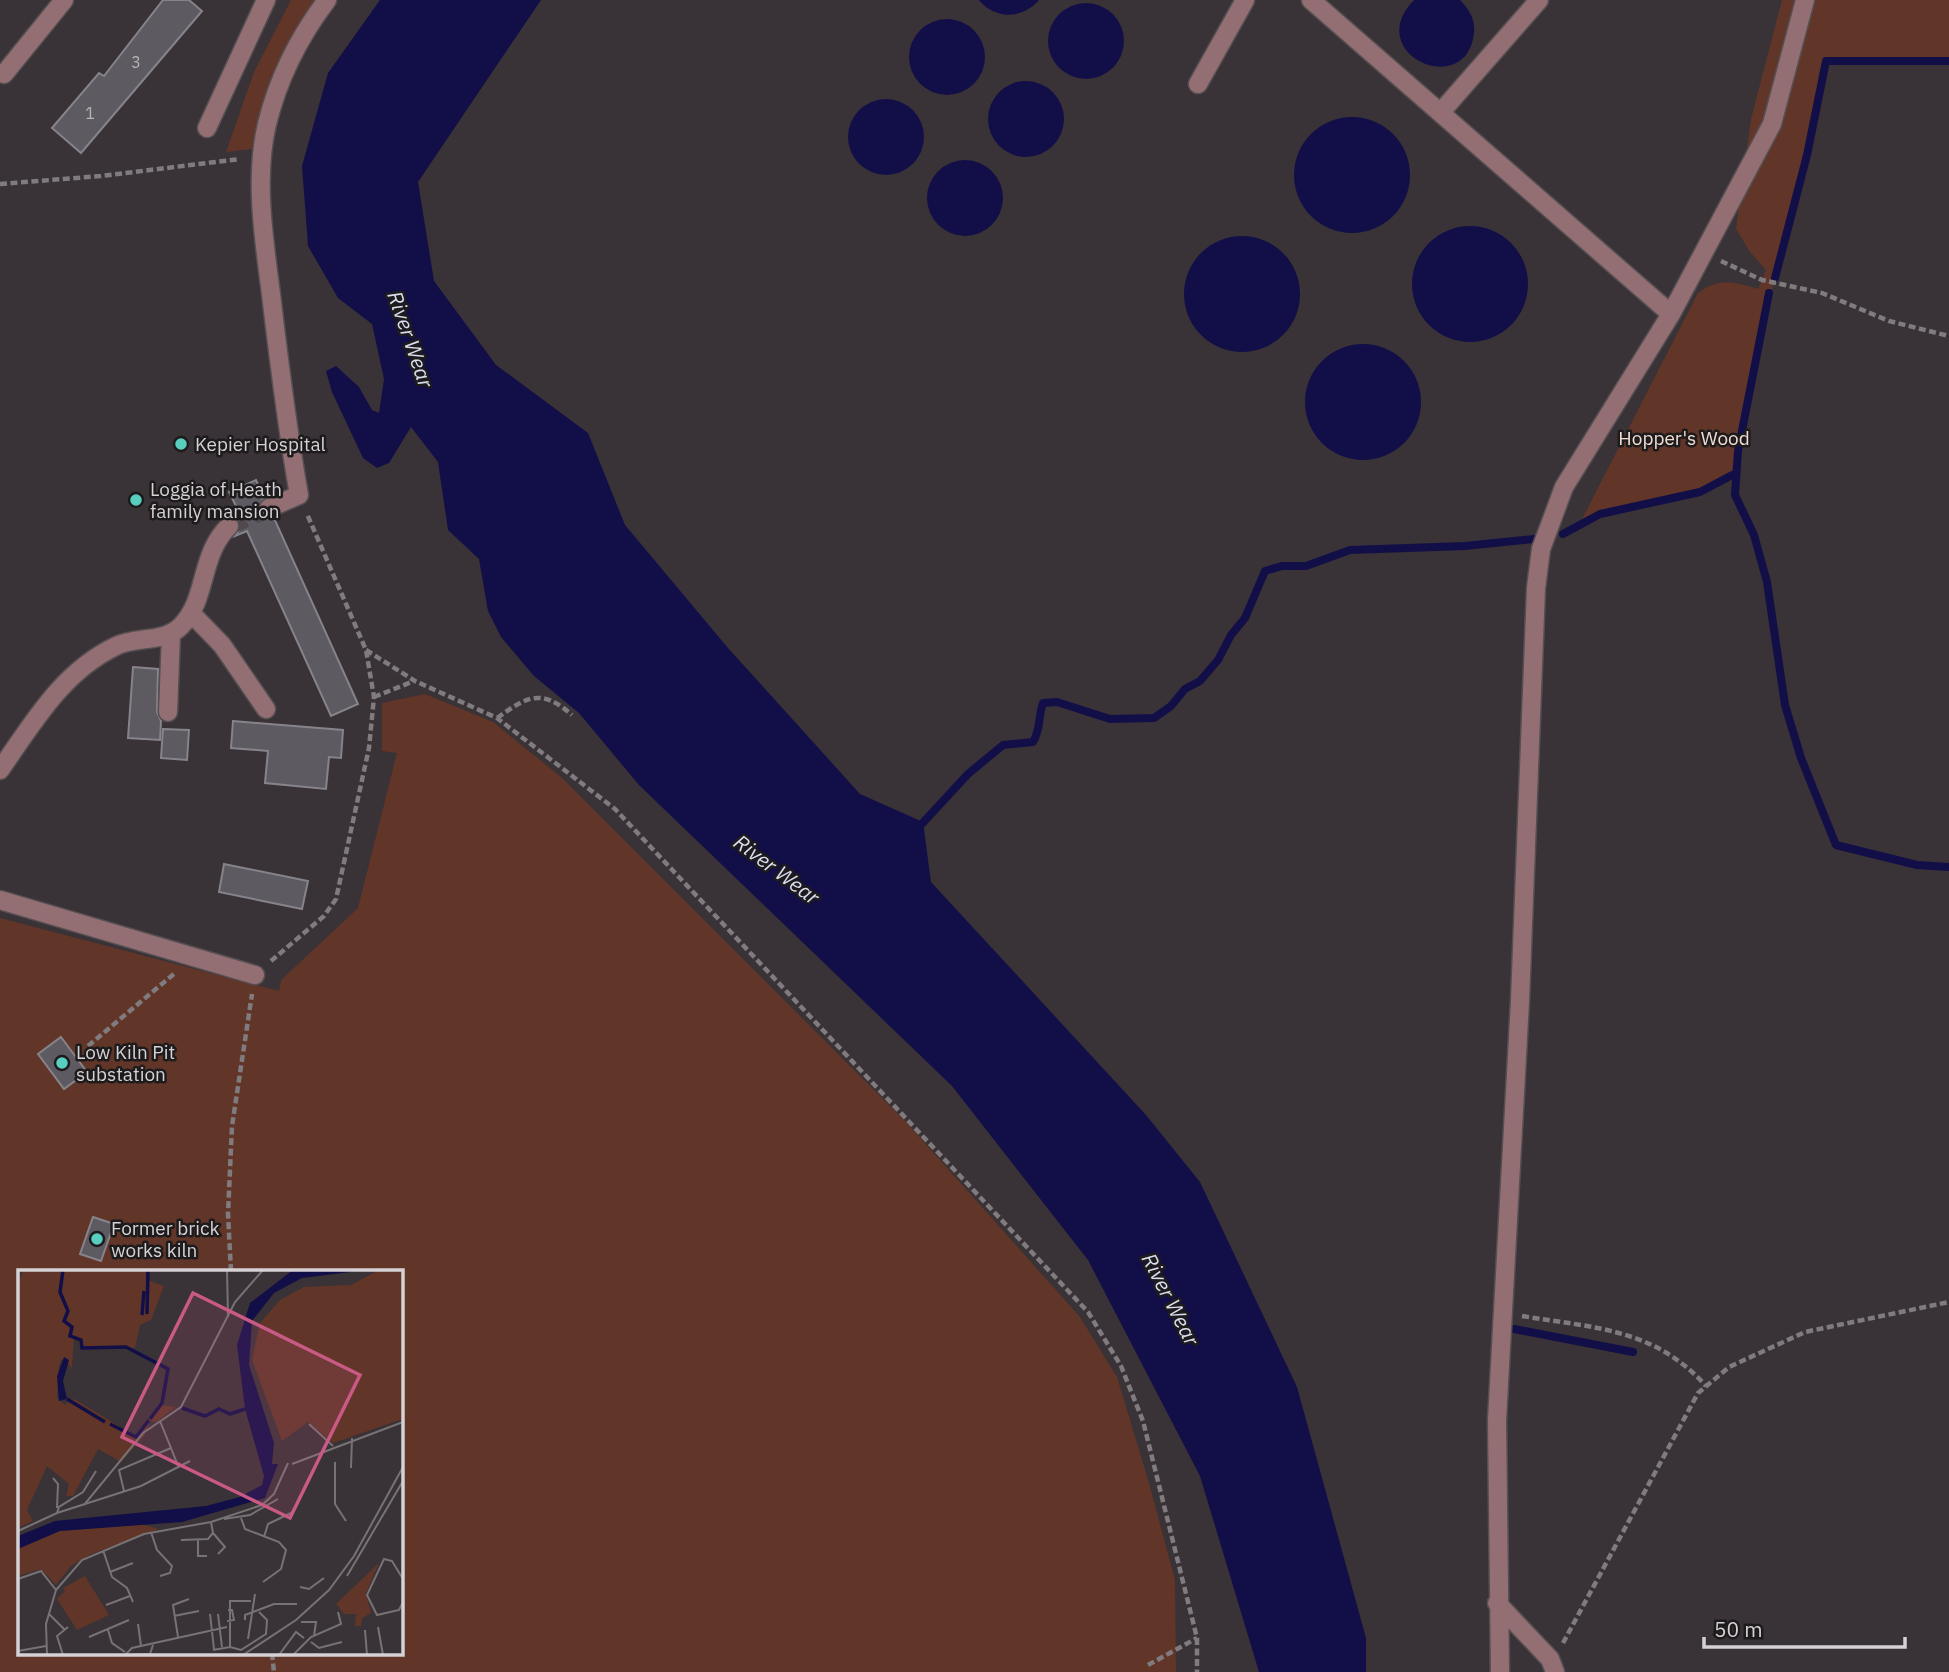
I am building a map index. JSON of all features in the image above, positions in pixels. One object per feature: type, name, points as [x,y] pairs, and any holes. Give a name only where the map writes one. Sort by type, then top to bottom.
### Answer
[{"type":"street","points":[[4,74],[64,0]]},
{"type":"street","points":[[207,128],[266,0]]},
{"type":"street","points":[[269,508],[299,495],[286,423],[264,237],[262,157],[266,125],[277,89],[296,46],[327,0]]},
{"type":"street","points":[[1198,84],[1245,0]]},
{"type":"street","points":[[1311,0],[1671,314]]},
{"type":"street","points":[[1441,112],[1539,0]]},
{"type":"street","points":[[1500,1672],[1497,1603],[1497,1420],[1536,588],[1541,549],[1564,487],[1671,314],[1772,124],[1805,0]]},
{"type":"street","points":[[0,770],[49,700],[84,664],[120,644],[172,634],[191,613],[212,549],[229,526]]},
{"type":"street","points":[[191,613],[222,645],[266,709]]},
{"type":"street","points":[[168,712],[172,634]]},
{"type":"street","points":[[0,900],[255,975]]},
{"type":"street","points":[[1497,1603],[1553,1665]]},
{"type":"path","points":[[0,184],[101,176],[262,157]]},
{"type":"path","points":[[1702,252],[1762,280],[1822,293],[1889,321],[1949,336]]},
{"type":"path","points":[[231,1270],[228,1214],[232,1126],[255,975],[324,916],[336,898],[369,748],[374,697],[366,650],[299,495]]},
{"type":"path","points":[[366,650],[415,681],[498,718],[615,809],[1088,1312],[1121,1366],[1143,1421],[1197,1638],[1197,1672]]},
{"type":"path","points":[[374,697],[415,681]]},
{"type":"path","points":[[498,718],[518,704],[537,696],[555,700],[572,715]]},
{"type":"path","points":[[88,1045],[194,957]]},
{"type":"path","points":[[1553,1665],[1698,1393],[1729,1367],[1805,1332],[1949,1302]]},
{"type":"path","points":[[1504,1313],[1634,1336],[1669,1353],[1706,1386]]},
{"type":"path","points":[[1148,1665],[1197,1638]]},
{"type":"path","points":[[272,1654],[274,1672]]},
{"type":"green space","points":[[291,0],[321,0],[288,54],[271,89],[263,107],[252,149],[226,152],[254,72]]},
{"type":"green space","name":"Hopper's Wood","points":[[1782,0],[1949,0],[1949,61],[1826,61],[1804,167],[1752,370],[1736,473],[1700,492],[1600,514],[1580,523],[1698,293],[1713,285],[1727,282],[1758,289],[1766,270],[1750,252],[1736,229],[1751,119]]},
{"type":"green space","points":[[425,694],[493,722],[561,777],[907,1123],[1080,1317],[1117,1377],[1149,1483],[1175,1580],[1176,1672],[0,1672],[0,918],[279,991],[281,980],[358,908],[397,753],[382,751],[382,703]]},
{"type":"water","name":"River Wear","points":[[380,0],[541,0],[418,182],[434,281],[496,365],[588,433],[625,525],[728,648],[860,794],[923,822],[931,882],[1146,1115],[1200,1182],[1297,1387],[1366,1638],[1366,1672],[1259,1672],[1200,1476],[1088,1260],[952,1086],[639,785],[579,713],[534,676],[501,637],[488,611],[479,559],[448,530],[438,462],[411,427],[389,463],[377,468],[363,458],[332,392],[326,371],[336,366],[359,387],[372,410],[379,413],[384,379],[372,324],[338,298],[308,246],[302,166],[328,73]]},
{"type":"water","points":[[979,0],[1039,0],[1025,11],[1009,15],[993,11]]},
{"type":"water","points":[[1414,0],[1460,0],[1464,4],[1474,28],[1473,39],[1465,56],[1451,65],[1435,66],[1420,61],[1407,51],[1400,36],[1401,19]]},
{"type":"water","points":[[1086,3],[1100,6],[1113,14],[1121,27],[1124,41],[1121,55],[1113,68],[1100,76],[1086,79],[1072,76],[1059,68],[1051,55],[1048,41],[1051,27],[1059,14],[1072,6]]},
{"type":"water","points":[[947,19],[961,22],[974,30],[982,43],[985,57],[982,71],[974,84],[961,92],[947,95],[933,92],[920,84],[912,71],[909,57],[912,43],[920,30],[933,22]]},
{"type":"water","points":[[1026,81],[1040,84],[1053,92],[1061,105],[1064,119],[1061,133],[1053,146],[1040,154],[1026,157],[1012,154],[999,146],[991,133],[988,119],[991,105],[999,92],[1012,84]]},
{"type":"water","points":[[886,99],[900,102],[913,110],[921,123],[924,137],[921,151],[913,164],[900,172],[886,175],[872,172],[859,164],[851,151],[848,137],[851,123],[859,110],[872,102]]},
{"type":"water","points":[[1352,117],[1374,121],[1393,134],[1406,153],[1410,175],[1406,197],[1393,216],[1374,229],[1352,233],[1330,229],[1311,216],[1298,197],[1294,175],[1298,153],[1311,134],[1330,121]]},
{"type":"water","points":[[965,160],[979,163],[992,171],[1000,184],[1003,198],[1000,212],[992,225],[979,233],[965,236],[951,233],[938,225],[930,212],[927,198],[930,184],[938,171],[951,163]]},
{"type":"water","points":[[1470,226],[1492,230],[1511,243],[1524,262],[1528,284],[1524,306],[1511,325],[1492,338],[1470,342],[1448,338],[1429,325],[1416,306],[1412,284],[1416,262],[1429,243],[1448,230]]},
{"type":"water","points":[[1242,236],[1264,240],[1283,253],[1296,272],[1300,294],[1296,316],[1283,335],[1264,348],[1242,352],[1220,348],[1201,335],[1188,316],[1184,294],[1188,272],[1201,253],[1220,240]]},
{"type":"water","points":[[1363,344],[1385,348],[1404,361],[1417,380],[1421,402],[1417,424],[1404,443],[1385,456],[1363,460],[1341,456],[1322,443],[1309,424],[1305,402],[1309,380],[1322,361],[1341,348]]},
{"type":"building","points":[[163,0],[189,0],[202,11],[81,153],[52,128],[99,73],[104,76]]},
{"type":"building","points":[[256,480],[264,498],[258,506],[259,513],[267,519],[274,518],[358,704],[331,716],[247,531],[235,536],[240,529],[239,521],[232,515],[224,514],[237,508],[229,492]]},
{"type":"building","points":[[133,667],[158,669],[157,712],[161,721],[160,740],[128,738]]},
{"type":"building","points":[[233,721],[343,730],[341,758],[329,757],[326,789],[265,783],[268,751],[231,748]]},
{"type":"building","points":[[163,729],[189,730],[187,760],[161,758]]},
{"type":"building","points":[[224,864],[308,881],[302,909],[219,892]]},
{"type":"building","name":"Low Kiln Pit substation","points":[[61,1037],[87,1072],[64,1089],[38,1054]]},
{"type":"building","name":"Former brick works kiln","points":[[93,1217],[114,1224],[101,1261],[80,1254]]},
{"type":"waterway","points":[[1775,278],[1807,155],[1826,61],[1949,61]]},
{"type":"waterway","points":[[1769,293],[1738,451],[1735,495],[1754,535],[1767,582],[1785,705],[1801,758],[1836,845],[1917,865],[1949,867]]},
{"type":"waterway","points":[[1563,534],[1600,514],[1700,492],[1736,473]]},
{"type":"waterway","points":[[918,828],[968,774],[1003,745],[1033,742],[1043,703],[1057,702],[1110,719],[1154,718],[1171,706],[1185,689],[1200,681],[1218,660],[1231,635],[1245,618],[1265,571],[1282,566],[1306,566],[1350,550],[1465,546],[1534,539]]},
{"type":"waterway","points":[[1514,1329],[1633,1352]]},
{"type":"tunnel","points":[[229,526],[269,508]]},
{"type":"place","name":"Kepier Hospital","points":[[181,444]]},
{"type":"place","name":"Loggia of Heath family mansion","points":[[136,500]]},
{"type":"place","name":"Low Kiln Pit substation","points":[[62,1063]]},
{"type":"place","name":"Former brick works kiln","points":[[97,1239]]}]
